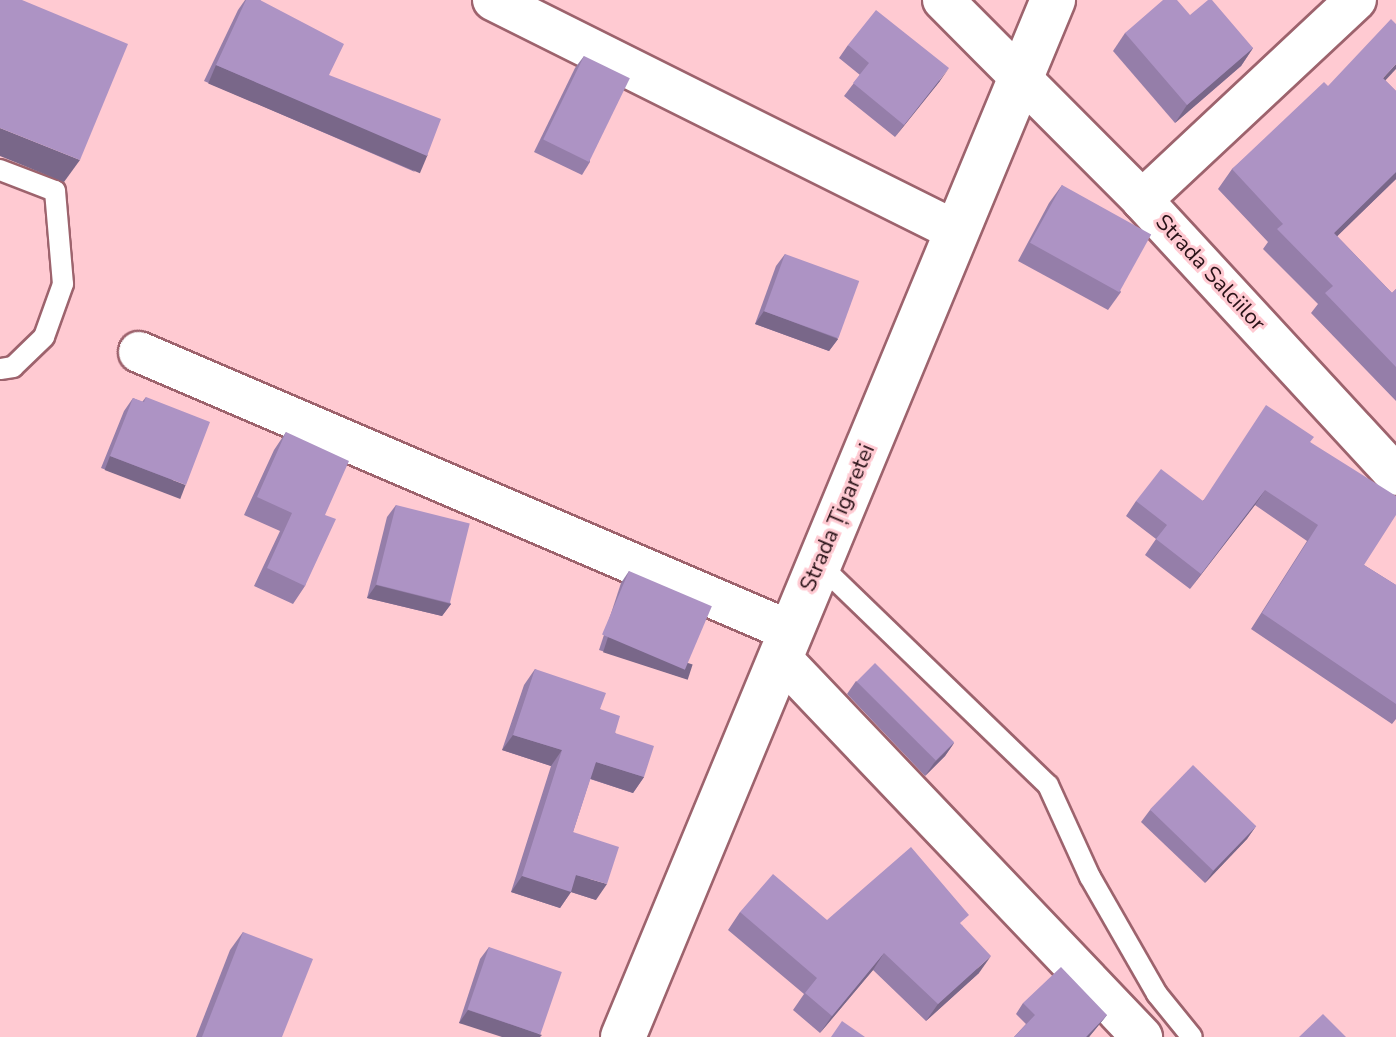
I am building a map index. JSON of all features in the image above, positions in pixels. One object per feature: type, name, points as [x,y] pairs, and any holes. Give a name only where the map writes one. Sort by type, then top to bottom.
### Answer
[{"type":"main road","name":"Strada Țigaretei","points":[[623,1037],[1053,0]]},
{"type":"street","points":[[493,0],[958,232]]},
{"type":"street","name":"Strada Salciilor","points":[[943,0],[1021,74],[1142,200],[1396,475]]},
{"type":"street","points":[[1142,200],[1356,0]]},
{"type":"street","points":[[139,352],[785,644],[1142,1037]]},
{"type":"lane","points":[[0,170],[55,191],[63,284],[44,337],[13,367],[0,369]]},
{"type":"lane","points":[[819,564],[1048,785],[1090,877],[1157,994],[1192,1037]]},
{"type":"building","points":[[0,0],[22,0],[128,44],[80,160],[0,128]]},
{"type":"building","points":[[246,0],[260,0],[344,44],[329,75],[441,119],[427,156],[216,65]]},
{"type":"building","points":[[1163,0],[1177,0],[1190,15],[1212,0],[1253,48],[1187,105],[1125,33]]},
{"type":"building","points":[[876,10],[949,68],[904,125],[853,83],[869,63],[848,45]]},
{"type":"building","points":[[1391,19],[1396,24],[1396,64],[1383,78],[1396,91],[1396,172],[1334,233],[1392,293],[1396,289],[1396,367],[1325,293],[1333,286],[1277,229],[1283,224],[1232,169],[1324,82],[1328,86]]},
{"type":"building","points":[[584,56],[630,78],[589,162],[543,140]]},
{"type":"building","points":[[1062,185],[1151,234],[1119,292],[1030,243]]},
{"type":"building","points":[[785,254],[859,281],[838,338],[764,311]]},
{"type":"building","points":[[146,397],[210,422],[186,485],[110,456],[133,398],[144,402]]},
{"type":"building","points":[[1266,405],[1314,437],[1310,442],[1396,496],[1396,515],[1364,565],[1396,585],[1396,704],[1262,613],[1318,525],[1265,490],[1201,574],[1156,539],[1167,525],[1136,501],[1161,469],[1203,501]]},
{"type":"building","points":[[286,432],[349,461],[325,515],[336,519],[305,586],[267,568],[292,513],[257,497]]},
{"type":"building","points":[[396,505],[470,523],[450,603],[376,585]]},
{"type":"building","points":[[629,571],[712,606],[685,670],[602,635]]},
{"type":"building","points":[[875,663],[954,742],[936,761],[857,681]]},
{"type":"building","points":[[535,669],[606,693],[600,709],[620,716],[615,733],[654,746],[644,777],[596,762],[573,832],[619,847],[607,884],[576,875],[571,892],[522,876],[562,750],[513,735]]},
{"type":"building","points":[[1193,765],[1256,826],[1213,871],[1150,810]]},
{"type":"building","points":[[911,847],[969,915],[960,923],[991,956],[938,1004],[884,953],[832,1016],[805,993],[817,978],[740,912],[773,874],[827,920]]},
{"type":"building","points":[[243,932],[313,959],[282,1037],[202,1037]]},
{"type":"building","points":[[489,947],[562,972],[540,1034],[468,1009]]},
{"type":"building","points":[[1061,967],[1107,1015],[1086,1037],[1014,1037],[1035,1015],[1023,1003]]},
{"type":"building","points":[[1323,1014],[1346,1037],[1299,1037]]},
{"type":"building","points":[[842,1021],[865,1037],[831,1037]]}]
